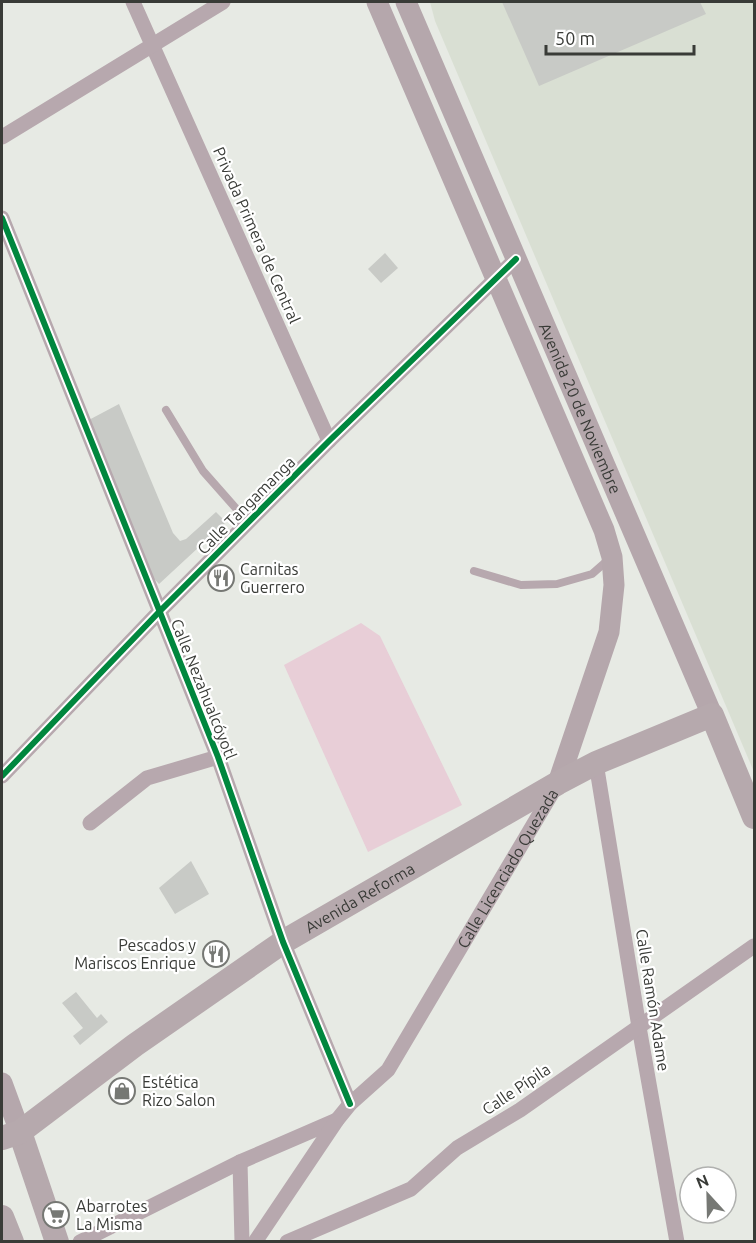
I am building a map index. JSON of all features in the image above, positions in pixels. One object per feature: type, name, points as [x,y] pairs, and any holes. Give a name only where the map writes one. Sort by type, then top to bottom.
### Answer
[{"type":"main road","name":"Avenida 20 de Noviembre","points":[[377,2],[604,530],[612,556],[614,585]]},
{"type":"main road","name":"Avenida 20 de Noviembre","points":[[406,2],[754,817]]},
{"type":"main road","name":"Calle Licenciado Quezada","points":[[558,783],[609,632],[614,585]]},
{"type":"main road","name":"Avenida Reforma","points":[[11,1135],[283,942],[558,783],[596,763],[712,715]]},
{"type":"main road","points":[[2,1083],[11,1135],[57,1242]]},
{"type":"main road","points":[[2,1217],[12,1242]]},
{"type":"street","name":"Privada Primera de Central","points":[[133,2],[329,441]]},
{"type":"street","points":[[2,137],[223,2]]},
{"type":"street","name":"Calle Nezahualcóyotl","points":[[2,218],[218,757],[283,942],[350,1104]]},
{"type":"street","name":"Calle Tangamanga","points":[[2,776],[248,522],[516,259]]},
{"type":"street","points":[[90,823],[147,778],[218,757]]},
{"type":"street","name":"Calle Ramón Adame","points":[[596,763],[677,1242]]},
{"type":"street","name":"Calle Licenciado Quezada","points":[[255,1242],[337,1120],[350,1104],[388,1070],[558,783]]},
{"type":"street","name":"Calle Pípila","points":[[287,1242],[411,1190],[457,1148],[520,1110],[754,946]]},
{"type":"street","name":"Calle Licenciado Quezada","points":[[80,1242],[240,1162],[337,1120]]},
{"type":"street","points":[[240,1162],[242,1242]]},
{"type":"lane","points":[[166,410],[203,471],[248,522]]},
{"type":"lane","points":[[474,571],[521,585],[556,584],[592,574],[612,556]]},
{"type":"shaded area","points":[[430,2],[754,2],[754,772],[435,21]]},
{"type":"shaded area","points":[[361,623],[380,636],[462,805],[368,852],[284,665]]},
{"type":"building","points":[[502,2],[700,2],[706,14],[539,86]]},
{"type":"building","points":[[385,253],[398,268],[381,283],[368,269]]},
{"type":"building","points":[[119,404],[173,533],[180,541],[186,539],[216,512],[226,522],[159,584],[147,571],[85,422]]},
{"type":"building","points":[[191,861],[209,894],[175,914],[159,888]]},
{"type":"building","points":[[76,992],[97,1018],[101,1014],[108,1022],[80,1045],[73,1036],[83,1028],[62,1003]]},
{"type":"cycle path","points":[[2,218],[218,757],[283,942],[350,1104]]},
{"type":"cycle path","points":[[2,776],[159,612],[329,441],[516,259]]},
{"type":"place","name":"Carnitas Guerrero","points":[[221,578]]},
{"type":"place","name":"Pescados y Mariscos Enrique","points":[[216,954]]},
{"type":"place","name":"Estética Rizo Salon","points":[[122,1091]]},
{"type":"place","name":"Abarrotes La Misma","points":[[56,1215]]}]
